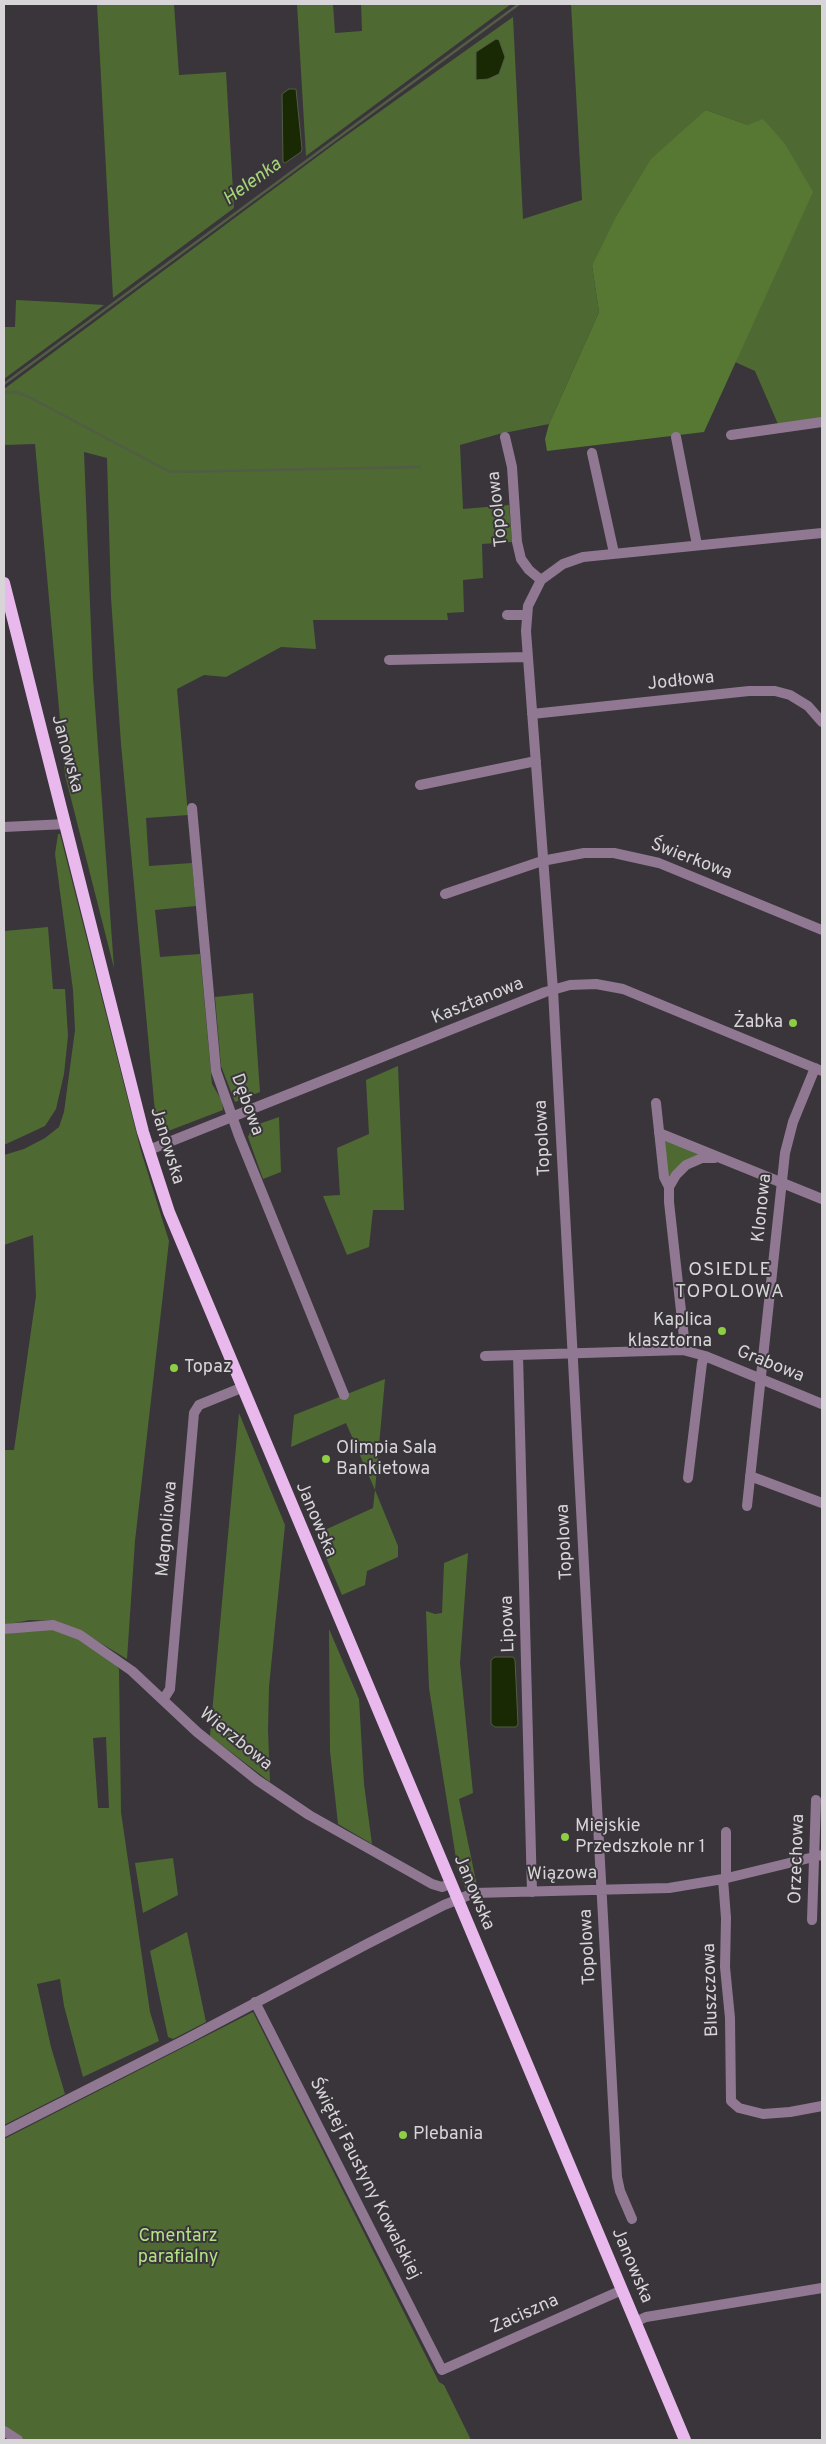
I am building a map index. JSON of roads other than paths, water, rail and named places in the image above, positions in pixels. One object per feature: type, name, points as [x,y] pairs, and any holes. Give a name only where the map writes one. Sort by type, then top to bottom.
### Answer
[{"type":"main road","name":"Janowska","points":[[4,583],[149,1150],[176,1232],[684,2440]]},
{"type":"street","points":[[731,435],[822,422]]},
{"type":"street","name":"Topolowa","points":[[505,437],[512,467],[517,542],[521,559],[529,570],[541,580],[528,606],[528,657],[553,990],[617,2177],[620,2190],[632,2219]]},
{"type":"street","points":[[676,437],[697,545]]},
{"type":"street","points":[[592,453],[614,553]]},
{"type":"street","points":[[541,580],[563,564],[583,557],[822,533]]},
{"type":"street","points":[[508,615],[527,615]]},
{"type":"street","points":[[389,660],[528,657]]},
{"type":"street","name":"Jodłowa","points":[[532,714],[750,691],[775,691],[790,695],[808,706],[822,722]]},
{"type":"street","points":[[420,784],[536,761]]},
{"type":"street","name":"Dębowa","points":[[192,808],[216,1071],[344,1395]]},
{"type":"street","points":[[4,827],[66,824]]},
{"type":"street","name":"Świerkowa","points":[[542,861],[584,853],[614,853],[640,857],[822,930]]},
{"type":"street","points":[[445,894],[542,861]]},
{"type":"street","name":"Kasztanowa","points":[[149,1150],[234,1118],[553,990],[586,984],[608,985],[623,989],[819,1069]]},
{"type":"street","name":"Klonowa","points":[[747,1506],[785,1153],[793,1122],[819,1069]]},
{"type":"street","points":[[656,1103],[664,1177],[670,1187]]},
{"type":"street","points":[[659,1133],[822,1199]]},
{"type":"street","points":[[683,1350],[684,1338],[669,1202],[670,1187],[676,1175],[686,1165],[702,1158],[721,1158]]},
{"type":"street","name":"Grabowa","points":[[486,1356],[683,1350],[705,1356],[822,1404]]},
{"type":"street","name":"Lipowa","points":[[518,1355],[532,1892]]},
{"type":"street","points":[[688,1478],[702,1363],[705,1356]]},
{"type":"street","name":"Magnoliowa","points":[[163,1700],[170,1689],[194,1413],[199,1405],[241,1388]]},
{"type":"street","points":[[750,1476],[822,1503]]},
{"type":"street","name":"Wierzbowa","points":[[4,1629],[53,1625],[80,1635],[122,1663],[197,1732],[257,1780],[308,1816],[432,1884],[442,1887],[450,1884]]},
{"type":"street","name":"Orzechowa","points":[[812,1920],[818,1856],[816,1800]]},
{"type":"street","name":"Bluszczowa","points":[[726,1832],[724,1879],[726,1918],[725,1966],[730,2018],[731,2101],[739,2108],[763,2114],[790,2112],[822,2106]]},
{"type":"street","name":"Wiązowa","points":[[457,1900],[474,1893],[669,1888],[724,1879],[818,1856]]},
{"type":"street","points":[[4,2132],[367,1944],[457,1900]]},
{"type":"street","name":"Świętej Faustyny Kowalskiej","points":[[255,2002],[442,2370]]},
{"type":"street","points":[[635,2322],[646,2317],[822,2288]]},
{"type":"street","name":"Zaciszna","points":[[442,2370],[622,2290]]},
{"type":"street","points":[[4,2431],[18,2440]]},
{"type":"waterway","name":"Helenka","points":[[4,384],[519,4]]},
{"type":"waterway","points":[[4,392],[16,392],[29,397],[170,472],[420,467]]},
{"type":"place","name":"Żabka","points":[[793,1023]]},
{"type":"place","name":"Kaplica klasztorna","points":[[722,1331]]},
{"type":"place","name":"Topaz","points":[[174,1368]]},
{"type":"place","name":"Olimpia Sala Bankietowa","points":[[326,1459]]},
{"type":"place","name":"Miejskie Przedszkole nr 1","points":[[565,1837]]},
{"type":"place","name":"Plebania","points":[[403,2135]]},
{"type":"district","name":"OSIEDLE TOPOLOWA","points":[[730,1282]]},
{"type":"park label","name":"Cmentarz parafialny","points":[[178,2247]]}]
